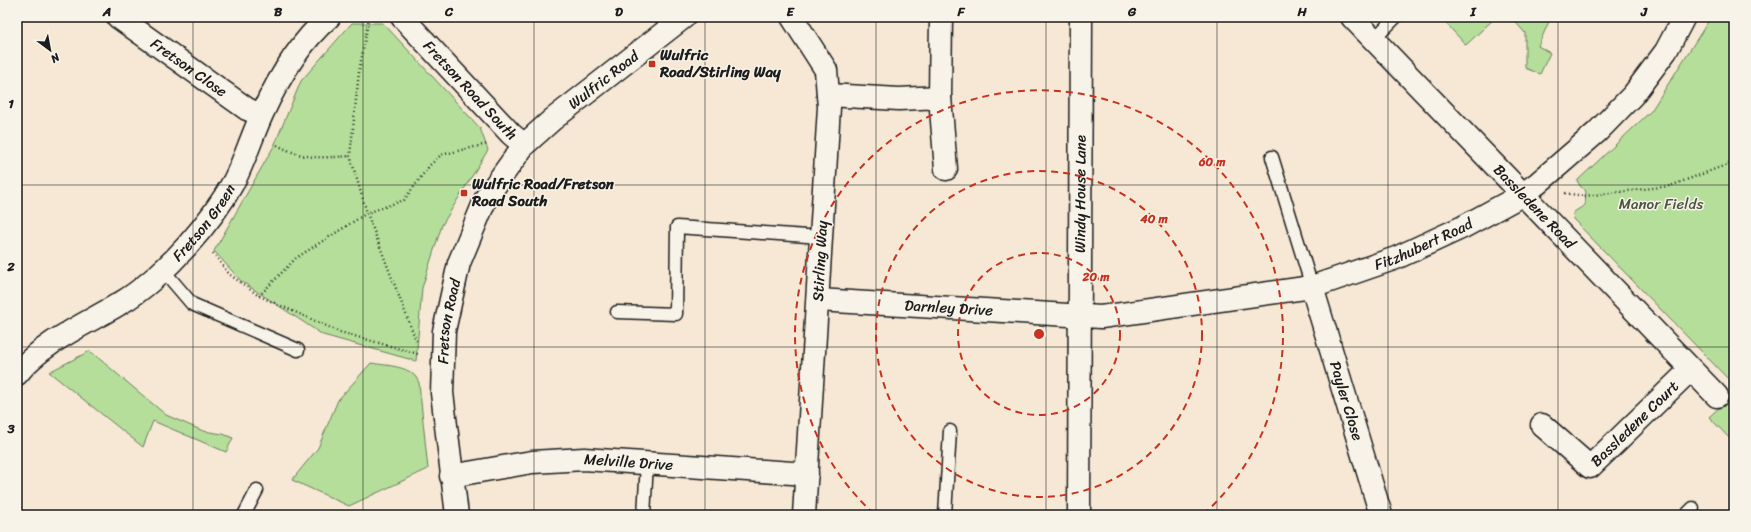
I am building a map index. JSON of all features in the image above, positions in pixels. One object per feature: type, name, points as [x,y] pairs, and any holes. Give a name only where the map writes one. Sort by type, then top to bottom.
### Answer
[{"type":"street","name":"Fretson Close","points":[[118,17],[247,109],[258,125]]},
{"type":"street","name":"Fretson Green","points":[[17,374],[44,350],[122,303],[163,270],[195,236],[221,203],[234,181],[280,79],[305,43],[329,17]]},
{"type":"street","name":"Fretson Road South","points":[[402,17],[506,128],[524,145]]},
{"type":"street","name":"Wulfric Road","points":[[524,145],[558,116],[684,17]]},
{"type":"street","name":"Stirling Way","points":[[792,17],[826,70],[829,107],[804,515]]},
{"type":"street","points":[[941,17],[940,97],[946,169]]},
{"type":"street","name":"Windy House Lane","points":[[1079,515],[1081,17]]},
{"type":"street","name":"Bassledene Road","points":[[1352,17],[1690,370],[1717,396]]},
{"type":"street","name":"Fitzhubert Road","points":[[1080,316],[1102,317],[1312,287],[1396,258],[1463,227],[1522,195],[1538,184],[1597,132],[1633,96],[1666,51],[1684,17]]},
{"type":"street","points":[[828,95],[899,99],[940,97]]},
{"type":"street","name":"Fretson Road","points":[[457,515],[442,393],[444,332],[459,263],[486,198],[524,145]]},
{"type":"street","name":"Payler Close","points":[[1312,287],[1381,515]]},
{"type":"street","name":"Darnley Drive","points":[[818,300],[1080,316]]},
{"type":"street","name":"Bassledene Court","points":[[1542,426],[1590,467],[1690,370]]},
{"type":"street","name":"Melville Drive","points":[[451,476],[532,462],[584,459],[807,474]]},
{"type":"lane","points":[[1373,40],[1396,17]]},
{"type":"lane","points":[[1272,157],[1312,287]]},
{"type":"lane","points":[[617,312],[676,314],[677,227],[821,237]]},
{"type":"lane","points":[[163,270],[192,304],[298,350]]},
{"type":"lane","points":[[945,515],[950,431]]},
{"type":"lane","points":[[644,515],[647,463]]},
{"type":"lane","points":[[244,515],[257,490]]},
{"type":"path","points":[[195,236],[207,246],[229,274],[259,296],[340,332],[422,355],[367,213],[350,156],[359,72],[369,17]]},
{"type":"path","points":[[258,125],[294,154],[315,158],[350,156]]},
{"type":"path","points":[[259,296],[296,258],[367,213],[404,200],[430,165],[441,155],[489,144]]},
{"type":"path","points":[[1558,191],[1584,196],[1670,186],[1734,162]]},
{"type":"green space","points":[[1440,17],[1496,17],[1466,45]]},
{"type":"green space","points":[[1511,17],[1551,17],[1538,46],[1550,53],[1540,74],[1525,68],[1525,33]]},
{"type":"green space","name":"Manor Fields","points":[[1711,17],[1734,17],[1734,385],[1573,219],[1574,212],[1585,205],[1586,191],[1577,181],[1651,111]]},
{"type":"green space","points":[[352,23],[383,23],[480,128],[488,150],[442,225],[422,288],[416,361],[323,335],[241,281],[214,251],[274,146],[301,81]]},
{"type":"green space","points":[[90,351],[166,415],[203,431],[223,434],[233,438],[226,452],[153,421],[143,447],[49,372]]},
{"type":"green space","points":[[371,363],[399,367],[416,377],[419,383],[428,469],[349,506],[292,480],[318,448],[338,400]]},
{"type":"green space","points":[[1734,394],[1734,443],[1709,417]]},
{"type":"place","name":"Wulfric Road/Stirling Way","points":[[652,64]]},
{"type":"place","name":"Wulfric Road/Fretson Road South","points":[[464,193]]}]
